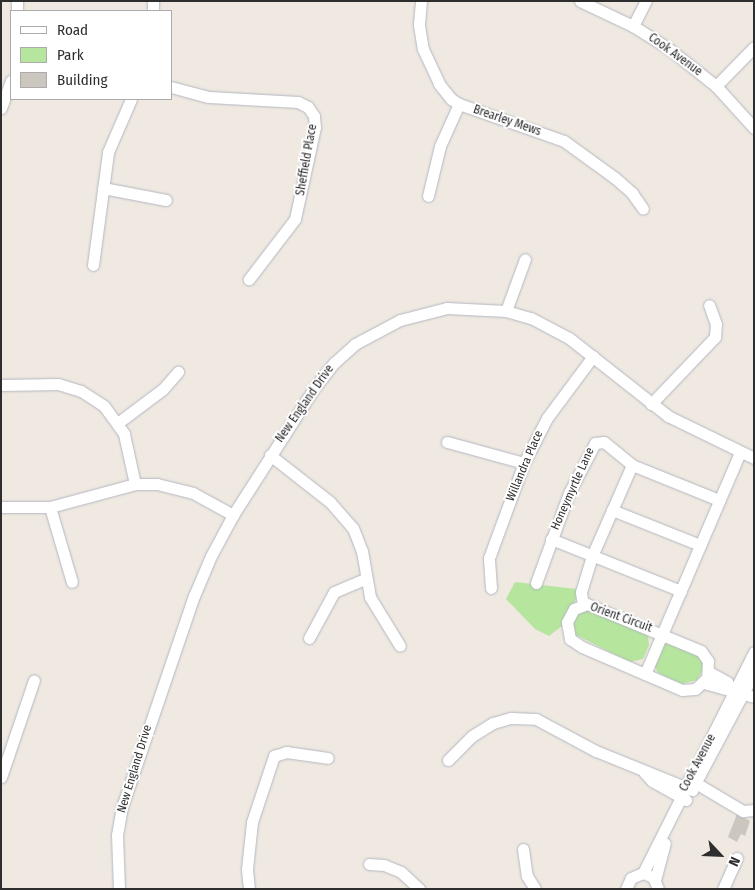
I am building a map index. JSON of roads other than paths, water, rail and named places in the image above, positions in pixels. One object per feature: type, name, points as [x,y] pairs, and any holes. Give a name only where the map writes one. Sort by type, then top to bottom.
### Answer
[{"type":"street","name":"Brearley Mews","points":[[421,1],[420,32],[428,62],[444,91],[459,104],[564,140],[615,178],[632,193],[642,208]]},
{"type":"street","name":"Cook Avenue","points":[[580,1],[635,23]]},
{"type":"street","name":"Cook Avenue","points":[[596,1],[682,50],[754,119]]},
{"type":"street","points":[[635,23],[646,1]]},
{"type":"street","points":[[718,84],[754,47]]},
{"type":"street","name":"Cook Avenue","points":[[718,84],[754,128]]},
{"type":"street","points":[[1,108],[7,85]]},
{"type":"street","name":"Sheffield Place","points":[[172,87],[209,96],[298,102],[308,107],[314,116],[315,127],[295,219],[249,279]]},
{"type":"street","points":[[93,266],[108,152],[131,100]]},
{"type":"street","points":[[428,196],[440,146],[459,104]]},
{"type":"street","points":[[103,188],[166,200]]},
{"type":"street","points":[[506,311],[525,259]]},
{"type":"street","points":[[651,404],[715,337],[716,324],[709,305]]},
{"type":"street","name":"New England Drive","points":[[119,889],[117,835],[128,785],[194,596],[233,515],[270,455],[334,363],[378,330],[400,320],[447,308],[506,311],[551,327],[593,356],[651,404],[680,423],[754,458]]},
{"type":"street","name":"Willandra Place","points":[[491,588],[489,558],[524,463],[547,418],[593,356]]},
{"type":"street","points":[[119,422],[163,388],[178,372]]},
{"type":"street","points":[[1,385],[50,383],[73,388],[104,406],[119,422],[128,445],[135,484]]},
{"type":"street","points":[[447,442],[524,463]]},
{"type":"street","name":"Honeymyrtle Lane","points":[[536,583],[551,539],[592,445],[598,442],[607,443],[632,464],[719,500]]},
{"type":"street","points":[[645,674],[740,452]]},
{"type":"street","points":[[270,455],[330,502],[353,528],[362,551],[365,579],[375,608],[400,646]]},
{"type":"street","points":[[583,605],[581,592],[592,556],[632,464]]},
{"type":"street","points":[[1,507],[50,507],[135,484],[182,489],[233,515]]},
{"type":"street","points":[[50,507],[72,582]]},
{"type":"street","points":[[612,510],[700,545]]},
{"type":"street","points":[[551,539],[681,591]]},
{"type":"street","points":[[309,638],[334,592],[365,579]]},
{"type":"street","name":"Orient Circuit","points":[[583,605],[595,606],[662,633],[701,651],[708,661],[706,677],[694,689],[686,690],[582,648],[570,639],[567,622],[574,609],[583,605]]},
{"type":"street","name":"Cook Avenue","points":[[742,693],[754,652]]},
{"type":"street","name":"Cook Avenue","points":[[643,873],[688,789],[754,674]]},
{"type":"street","points":[[706,677],[727,682],[742,693]]},
{"type":"street","points":[[1,777],[34,680]]},
{"type":"street","points":[[448,760],[472,736],[493,723],[511,718],[530,718],[545,722],[596,750],[644,772],[652,781],[688,789],[743,812],[754,810]]},
{"type":"street","points":[[249,889],[247,869],[252,822],[274,756],[286,752],[328,758]]},
{"type":"street","name":"Cook Avenue","points":[[658,886],[662,851],[688,789]]},
{"type":"street","points":[[523,849],[527,876],[535,889]]},
{"type":"street","points":[[723,889],[737,858]]},
{"type":"street","points":[[369,864],[384,865],[401,872],[419,889]]},
{"type":"street","points":[[626,889],[631,878],[643,873],[658,886]]}]
